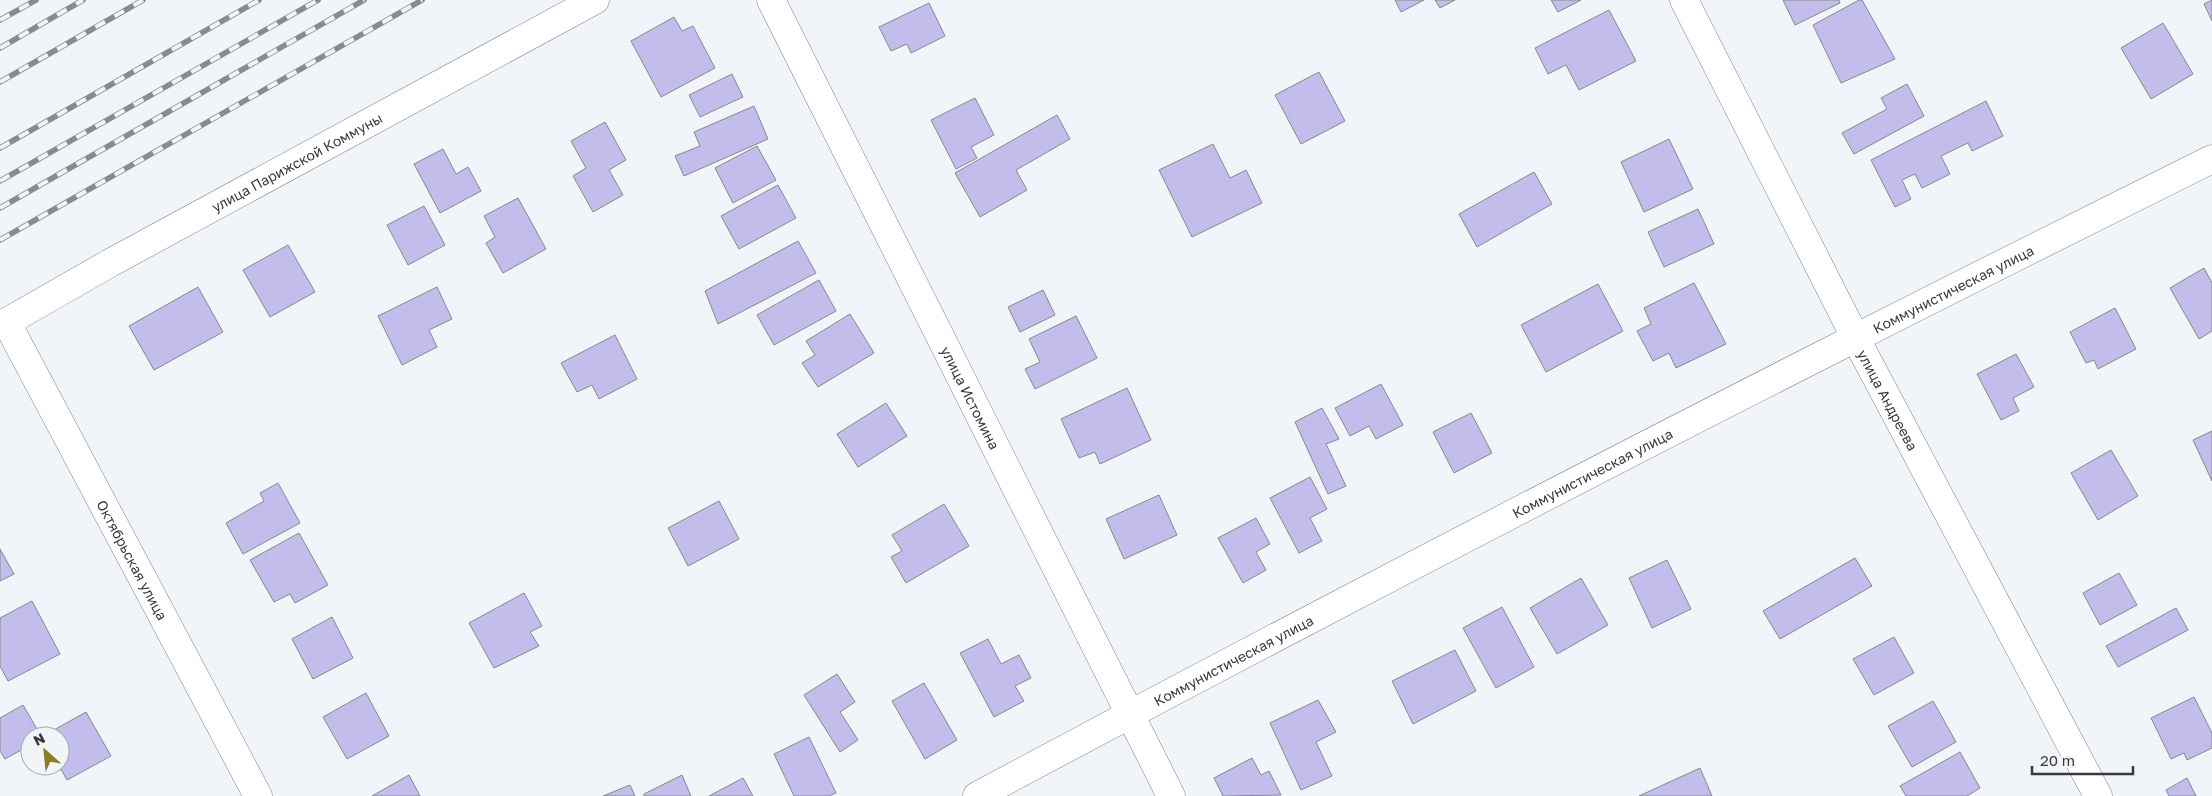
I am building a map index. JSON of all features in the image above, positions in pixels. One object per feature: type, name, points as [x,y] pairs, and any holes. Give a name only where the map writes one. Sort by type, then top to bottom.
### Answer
[{"type":"street","name":"улица Парижской Коммуны","points":[[4,324],[110,263],[595,0]]},
{"type":"street","name":"улица Истомина","points":[[771,0],[1170,796]]},
{"type":"street","name":"улица Андреева","points":[[1684,0],[1855,337],[2098,796]]},
{"type":"street","name":"Коммунистическая улица","points":[[977,796],[1130,714],[1855,337],[2212,158]]},
{"type":"street","name":"Октябрьская улица","points":[[4,324],[258,796]]},
{"type":"building","points":[[1395,0],[1424,0],[1401,12]]},
{"type":"building","points":[[1435,0],[1455,0],[1440,8]]},
{"type":"building","points":[[1551,0],[1581,0],[1558,12]]},
{"type":"building","points":[[1783,0],[1839,0],[1840,3],[1795,25]]},
{"type":"building","points":[[1862,0],[1895,59],[1841,83],[1813,25]]},
{"type":"building","points":[[2212,0],[2212,21],[2204,4]]},
{"type":"building","points":[[929,3],[945,36],[911,53],[907,44],[891,51],[879,27]]},
{"type":"building","points":[[1609,10],[1636,61],[1579,90],[1566,65],[1548,74],[1535,48]]},
{"type":"building","points":[[674,17],[682,31],[693,26],[715,68],[661,97],[631,41]]},
{"type":"building","points":[[2163,23],[2193,74],[2151,99],[2121,48]]},
{"type":"building","points":[[1319,72],[1345,121],[1301,144],[1275,95]]},
{"type":"building","points":[[732,74],[743,97],[700,117],[689,95]]},
{"type":"building","points":[[1907,84],[1924,116],[1854,154],[1842,133],[1887,109],[1881,98]]},
{"type":"building","points":[[975,98],[994,135],[971,147],[977,158],[956,169],[931,120]]},
{"type":"building","points":[[1986,101],[2003,136],[1972,151],[1968,143],[1941,156],[1950,174],[1922,188],[1915,174],[1902,180],[1911,199],[1895,207],[1871,160]]},
{"type":"building","points":[[754,106],[768,139],[684,176],[675,156],[700,146],[694,132]]},
{"type":"building","points":[[1057,115],[1070,139],[1016,170],[1027,190],[980,217],[955,173]]},
{"type":"building","points":[[605,122],[626,160],[609,170],[623,195],[593,212],[573,176],[586,168],[571,141]]},
{"type":"building","points":[[1669,139],[1693,189],[1644,212],[1621,162]]},
{"type":"building","points":[[1213,144],[1230,178],[1246,170],[1262,203],[1192,237],[1159,170]]},
{"type":"building","points":[[757,146],[776,180],[733,203],[715,168]]},
{"type":"building","points":[[443,149],[456,174],[468,167],[481,191],[440,213],[414,164]]},
{"type":"building","points":[[1534,172],[1552,204],[1477,247],[1459,214]]},
{"type":"building","points":[[778,185],[796,218],[739,249],[721,216]]},
{"type":"building","points":[[518,198],[546,249],[503,273],[486,243],[495,237],[484,216]]},
{"type":"building","points":[[424,206],[445,245],[408,265],[387,225]]},
{"type":"building","points":[[1698,209],[1714,244],[1664,267],[1648,232]]},
{"type":"building","points":[[798,241],[816,273],[718,324],[705,291]]},
{"type":"building","points":[[288,245],[315,292],[270,317],[243,270]]},
{"type":"building","points":[[2204,268],[2212,283],[2212,331],[2199,339],[2170,288]]},
{"type":"building","points":[[819,280],[836,311],[774,345],[757,315]]},
{"type":"building","points":[[1694,283],[1726,344],[1676,368],[1669,353],[1653,361],[1637,331],[1651,324],[1644,308]]},
{"type":"building","points":[[1598,284],[1623,331],[1546,372],[1521,325]]},
{"type":"building","points":[[198,287],[223,332],[154,370],[129,326]]},
{"type":"building","points":[[437,287],[452,319],[429,330],[437,347],[402,365],[378,316]]},
{"type":"building","points":[[1043,290],[1055,315],[1020,332],[1008,307]]},
{"type":"building","points":[[2115,308],[2136,349],[2098,369],[2094,360],[2086,363],[2070,332]]},
{"type":"building","points":[[850,314],[874,353],[818,387],[802,363],[815,355],[806,341]]},
{"type":"building","points":[[1076,316],[1097,358],[1035,389],[1025,369],[1040,362],[1029,339]]},
{"type":"building","points":[[615,335],[637,379],[599,399],[592,385],[577,392],[561,363]]},
{"type":"building","points":[[2016,354],[2034,387],[2013,398],[2019,411],[2001,420],[1977,374]]},
{"type":"building","points":[[1381,384],[1403,425],[1376,439],[1369,426],[1350,436],[1335,408]]},
{"type":"building","points":[[1127,388],[1151,440],[1100,464],[1095,452],[1079,458],[1061,419]]},
{"type":"building","points":[[886,403],[907,436],[858,467],[837,434]]},
{"type":"building","points":[[1322,408],[1339,439],[1326,444],[1346,486],[1328,494],[1295,422]]},
{"type":"building","points":[[1471,413],[1492,453],[1454,473],[1433,432]]},
{"type":"building","points":[[2212,431],[2212,481],[2193,440]]},
{"type":"building","points":[[2111,450],[2138,496],[2098,520],[2071,473]]},
{"type":"building","points":[[1310,477],[1327,509],[1310,518],[1322,541],[1299,553],[1270,498]]},
{"type":"building","points":[[278,483],[300,523],[243,554],[226,523],[264,501],[260,493]]},
{"type":"building","points":[[1159,495],[1177,535],[1124,559],[1106,519]]},
{"type":"building","points":[[719,501],[739,539],[688,566],[668,528]]},
{"type":"building","points":[[944,504],[969,546],[906,583],[891,557],[902,551],[892,535]]},
{"type":"building","points":[[1256,518],[1270,544],[1256,552],[1266,570],[1243,583],[1218,538]]},
{"type":"building","points":[[299,533],[328,585],[295,603],[290,594],[274,602],[250,560]]},
{"type":"building","points":[[0,549],[14,574],[0,581]]},
{"type":"building","points":[[1855,558],[1872,586],[1780,639],[1763,611]]},
{"type":"building","points":[[1667,560],[1691,609],[1652,628],[1629,578]]},
{"type":"building","points":[[2119,573],[2137,605],[2100,625],[2083,593]]},
{"type":"building","points":[[1581,578],[1608,625],[1557,654],[1530,608]]},
{"type":"building","points":[[524,593],[542,626],[530,632],[539,646],[494,668],[469,623]]},
{"type":"building","points":[[32,601],[60,654],[8,681],[0,666],[0,618]]},
{"type":"building","points":[[1502,607],[1534,667],[1496,688],[1463,628]]},
{"type":"building","points":[[2176,608],[2188,630],[2118,667],[2106,646]]},
{"type":"building","points":[[332,617],[353,658],[313,679],[292,639]]},
{"type":"building","points":[[1894,637],[1914,673],[1874,695],[1853,659]]},
{"type":"building","points":[[988,639],[1001,664],[1019,655],[1031,678],[1015,686],[1024,701],[994,717],[960,653]]},
{"type":"building","points":[[1455,650],[1476,691],[1413,724],[1392,681]]},
{"type":"building","points":[[837,674],[855,702],[840,712],[858,740],[840,752],[804,695]]},
{"type":"building","points":[[924,683],[957,740],[925,759],[892,701]]},
{"type":"building","points":[[366,693],[389,736],[347,759],[323,717]]},
{"type":"building","points":[[2194,697],[2212,733],[2212,748],[2187,760],[2184,753],[2171,759],[2151,718]]},
{"type":"building","points":[[1318,700],[1336,732],[1316,742],[1332,776],[1301,790],[1270,723]]},
{"type":"building","points":[[1933,701],[1956,742],[1912,767],[1888,726]]},
{"type":"building","points":[[23,705],[35,726],[20,726],[20,751],[5,759],[0,751],[0,718]]},
{"type":"building","points":[[86,712],[111,756],[67,780],[65,776],[70,776],[70,726],[61,726]]},
{"type":"building","points":[[809,737],[836,793],[829,796],[794,796],[774,754]]},
{"type":"building","points":[[1960,752],[1980,788],[1967,796],[1906,796],[1900,786]]},
{"type":"building","points":[[1252,758],[1261,775],[1269,771],[1281,795],[1223,796],[1214,778]]},
{"type":"building","points":[[1700,768],[1712,796],[1639,796]]},
{"type":"building","points":[[409,775],[420,796],[372,796]]},
{"type":"building","points":[[682,775],[691,796],[644,796],[644,794]]},
{"type":"building","points":[[743,778],[753,796],[709,796]]},
{"type":"building","points":[[2187,778],[2196,796],[2169,796],[2166,790]]},
{"type":"building","points":[[630,785],[635,796],[603,796]]},
{"type":"railway","points":[[0,20],[36,0]]},
{"type":"railway","points":[[0,48],[83,0]]},
{"type":"railway","points":[[0,82],[143,0]]},
{"type":"railway","points":[[0,148],[259,0]]},
{"type":"railway","points":[[0,181],[318,0]]},
{"type":"railway","points":[[0,208],[364,0]]},
{"type":"railway","points":[[0,240],[422,0]]}]
